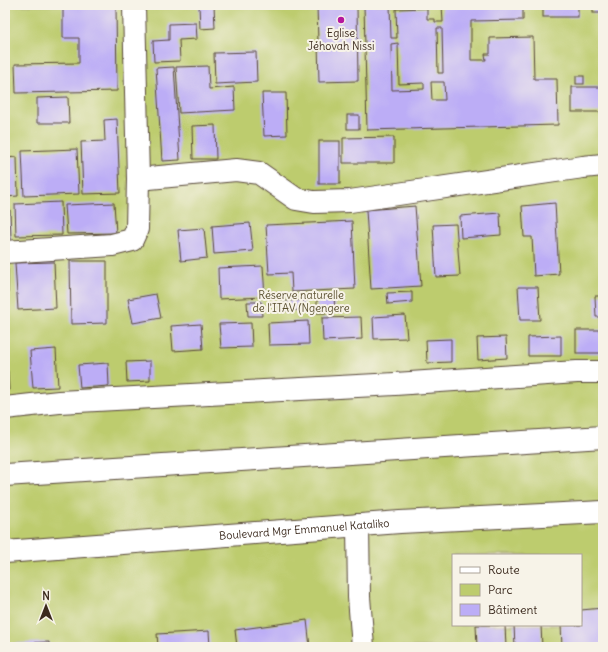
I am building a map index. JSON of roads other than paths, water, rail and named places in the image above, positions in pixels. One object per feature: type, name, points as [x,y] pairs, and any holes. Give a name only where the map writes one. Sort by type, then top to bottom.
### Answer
[{"type":"street","points":[[5,252],[112,245],[132,240],[137,229],[138,179],[134,5]]},
{"type":"street","points":[[138,179],[236,170],[259,173],[296,199],[314,202],[350,201],[583,167],[603,166]]},
{"type":"street","points":[[5,408],[59,402],[395,384],[577,372],[603,372]]},
{"type":"street","points":[[5,475],[603,437]]},
{"type":"street","name":"Boulevard Mgr Emmanuel Kataliko","points":[[5,552],[358,525],[603,512]]},
{"type":"street","points":[[358,525],[359,597],[362,647]]},
{"type":"place","name":"Eglise Jéhovah Nissi","points":[[341,20]]},
{"type":"park label","name":"Réserve naturelle de l'ITAV (Ngengere","points":[[301,301]]}]
